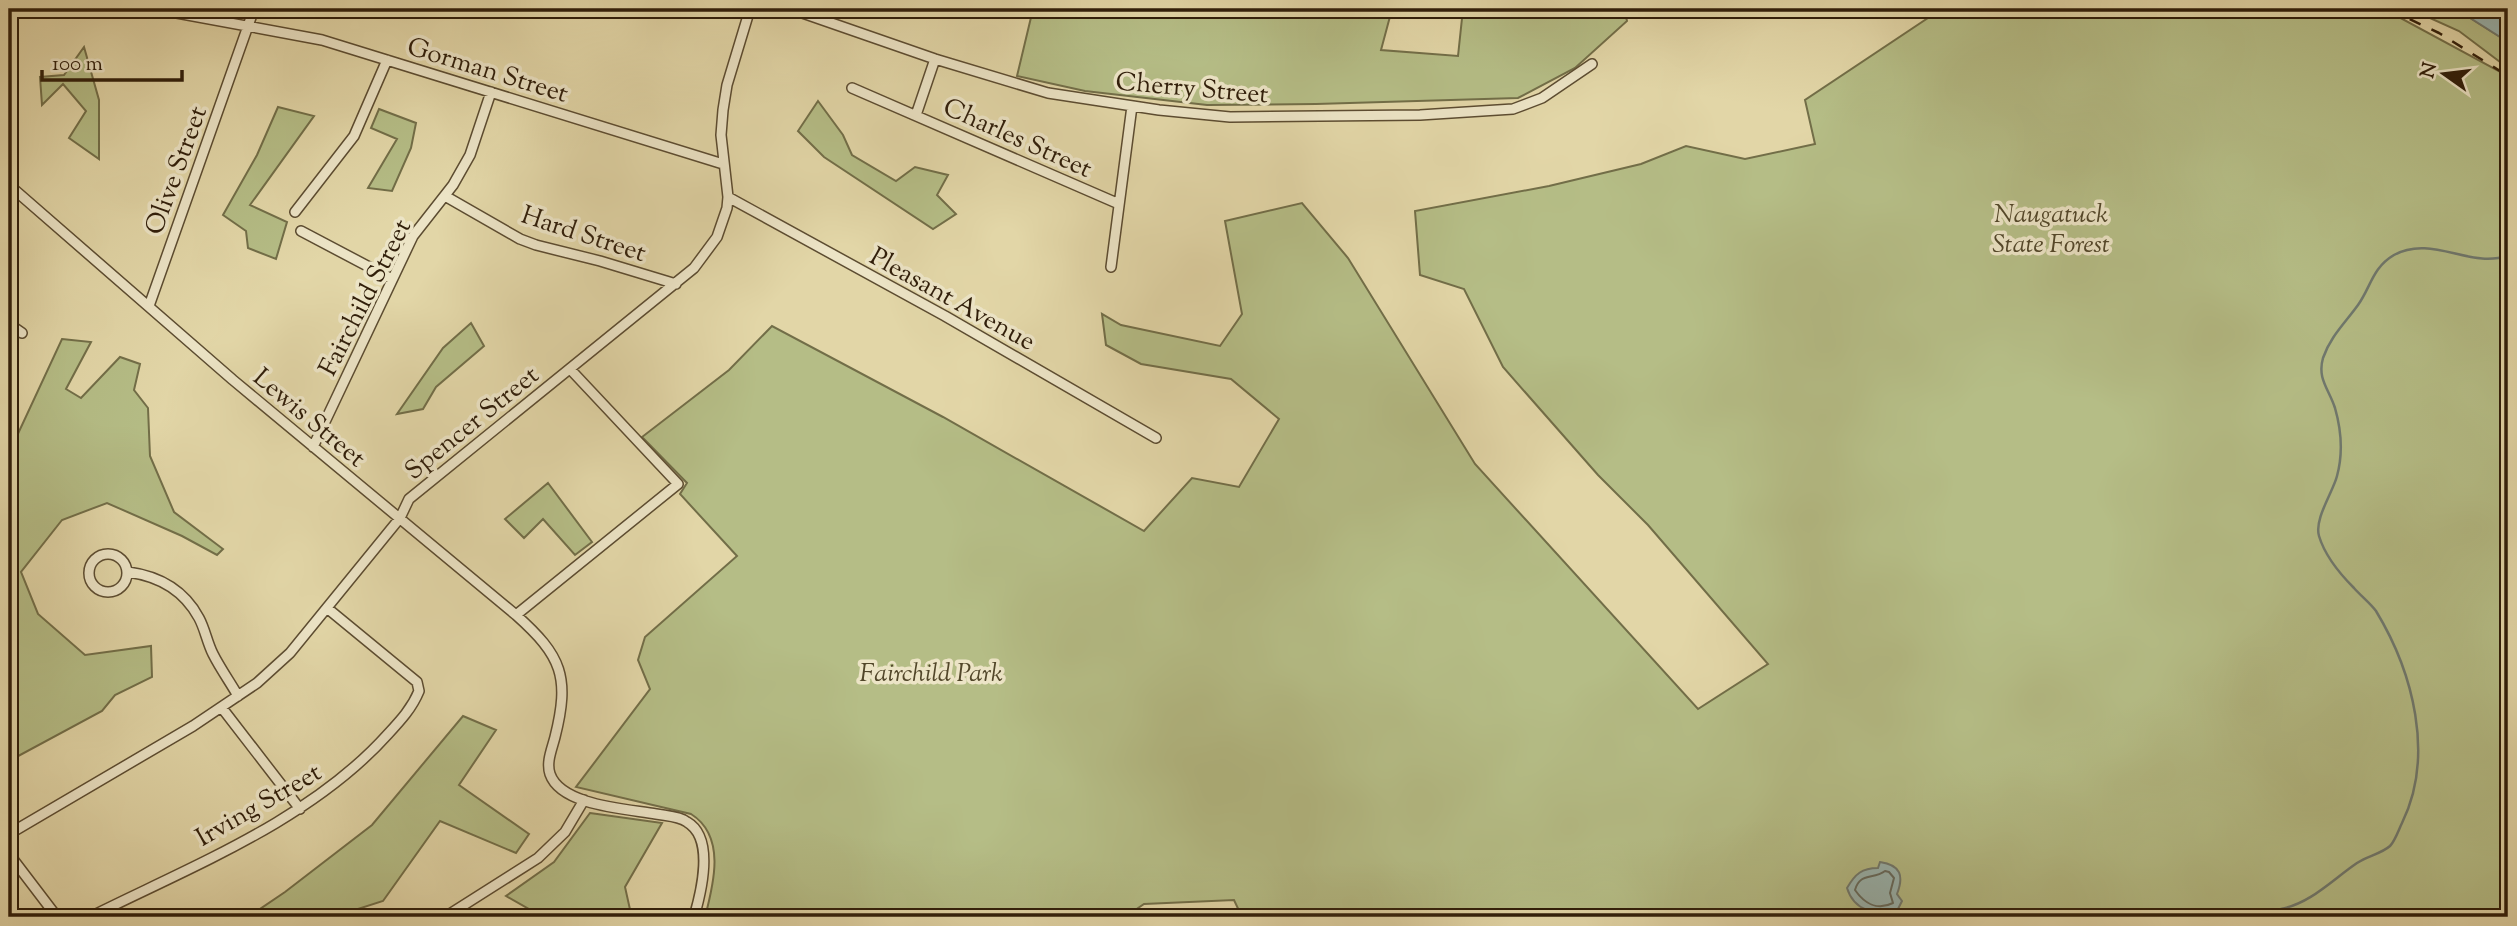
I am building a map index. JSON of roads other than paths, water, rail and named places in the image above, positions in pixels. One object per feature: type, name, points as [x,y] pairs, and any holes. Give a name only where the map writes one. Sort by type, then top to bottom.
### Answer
[{"type":"street","name":"Gorman Street","points":[[155,9],[322,40],[723,164]]},
{"type":"street","name":"Olive Street","points":[[149,306],[254,9]]},
{"type":"street","name":"Spencer Street","points":[[9,834],[222,708],[281,662],[400,518],[409,499],[694,268],[717,237],[723,223],[728,197],[721,135],[725,98],[750,9]]},
{"type":"street","name":"Cherry Street","points":[[791,9],[935,59],[1048,93],[1230,117],[1420,115],[1513,109],[1542,98],[1592,64]]},
{"type":"street","name":"Charles Street","points":[[935,59],[916,115],[1119,204]]},
{"type":"street","points":[[295,212],[354,136],[387,60]]},
{"type":"street","points":[[852,88],[916,115]]},
{"type":"street","name":"Fairchild Street","points":[[313,447],[413,236],[445,196],[470,155],[491,92]]},
{"type":"street","points":[[1111,267],[1132,106]]},
{"type":"street","name":"Lewis Street","points":[[9,185],[313,447],[543,640],[560,673],[562,699],[550,756],[551,774],[557,786],[564,792],[584,800]]},
{"type":"street","name":"Hard Street","points":[[445,196],[520,239],[676,284]]},
{"type":"street","name":"Pleasant Avenue","points":[[728,197],[945,316],[1156,438]]},
{"type":"street","points":[[301,231],[392,279]]},
{"type":"street","points":[[9,324],[22,332]]},
{"type":"street","points":[[516,615],[678,484],[570,369]]},
{"type":"street","points":[[107,553],[124,561],[128,572],[120,588],[103,592],[93,585],[89,568],[96,558],[107,553]]},
{"type":"street","points":[[128,572],[150,576],[169,584],[188,603],[198,615],[212,652],[238,696]]},
{"type":"street","name":"Irving Street","points":[[90,917],[300,809],[349,774],[406,714],[419,691],[417,682],[327,608]]},
{"type":"street","points":[[222,708],[300,809]]},
{"type":"street","points":[[445,917],[538,858],[565,832],[584,800],[670,816],[691,825],[699,835],[703,849],[702,878],[694,917]]},
{"type":"street","points":[[9,855],[57,917]]},
{"type":"water","points":[[2456,9],[2508,9],[2508,42]]},
{"type":"water","points":[[1880,862],[1887,863],[1899,872],[1897,894],[1902,901],[1898,909],[1874,912],[1855,902],[1847,888],[1860,873],[1878,868]]},
{"type":"waterway","points":[[2277,917],[2281,909],[2302,902],[2357,863],[2390,846],[2412,797],[2417,770],[2415,715],[2400,660],[2376,611],[2338,571],[2319,536],[2321,514],[2337,476],[2341,450],[2337,416],[2323,378],[2323,358],[2376,272],[2394,255],[2423,248],[2480,258],[2508,255]]},
{"type":"railway","points":[[2388,9],[2439,33],[2508,76]]},
{"type":"park label","name":"Naugatuck State Forest","points":[[2051,228]]},
{"type":"park label","name":"Fairchild Park","points":[[931,672]]}]
